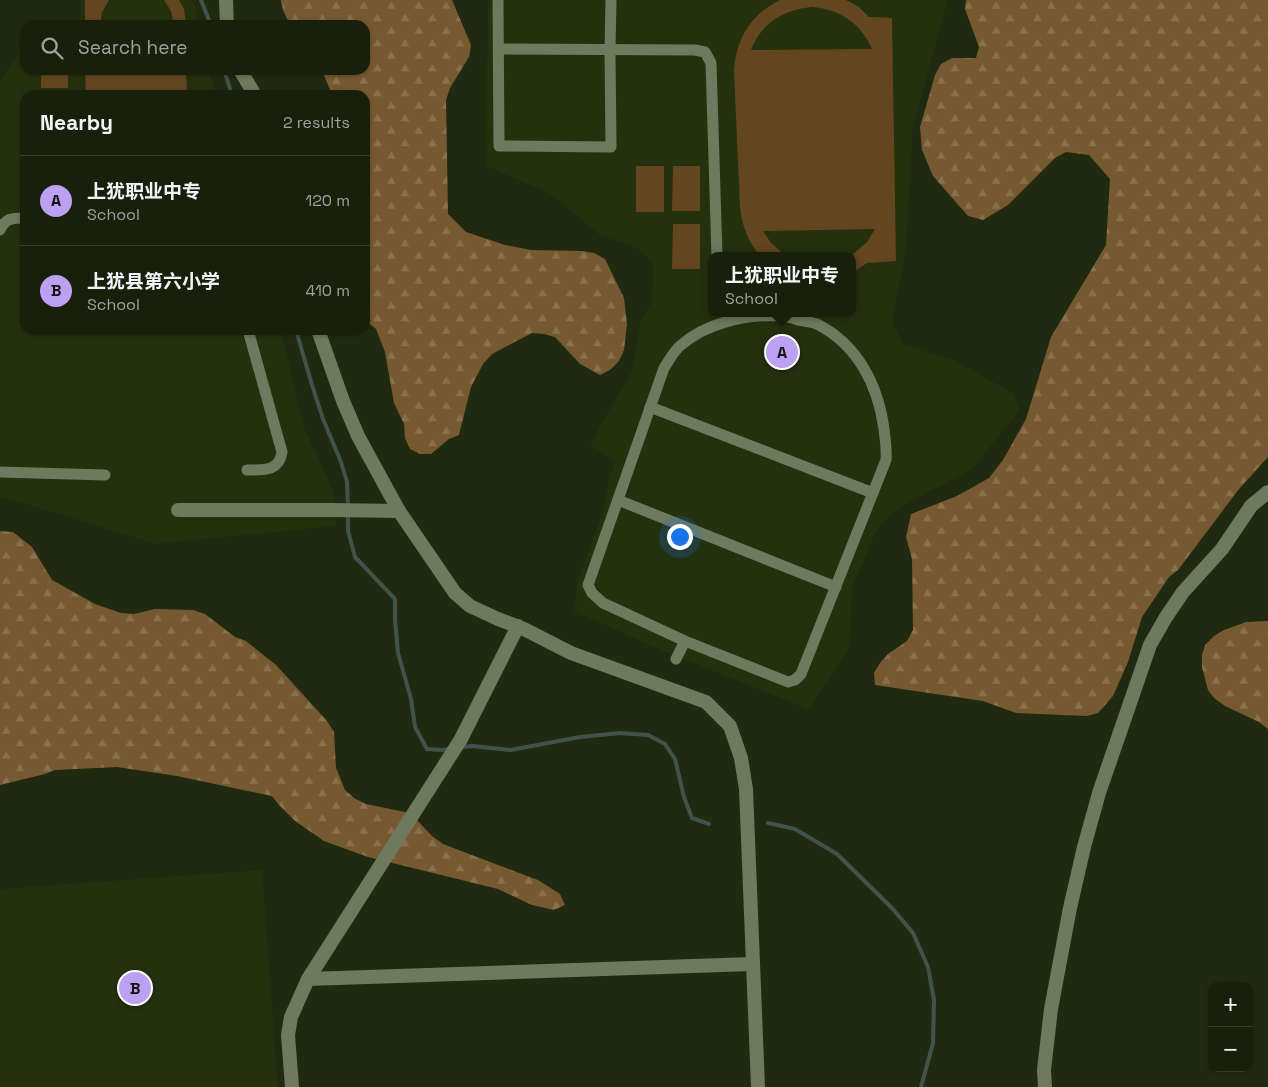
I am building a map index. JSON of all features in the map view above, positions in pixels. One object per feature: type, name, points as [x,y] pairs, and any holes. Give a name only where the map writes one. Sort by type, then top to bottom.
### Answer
[{"type":"street","points":[[226,0],[227,20]]},
{"type":"street","points":[[498,0],[499,146],[611,147],[611,0]]},
{"type":"street","points":[[499,49],[695,50],[706,52],[711,63],[717,252]]},
{"type":"street","points":[[243,75],[252,90]]},
{"type":"street","points":[[0,230],[2,224],[7,220],[20,218]]},
{"type":"street","points":[[746,317],[718,319],[678,347],[664,368],[588,585],[592,593],[603,604],[788,682],[795,680],[801,674],[886,460],[887,452],[881,411],[874,388],[867,373],[852,352],[837,338],[815,324],[785,317]]},
{"type":"street","points":[[247,470],[266,470],[273,467],[281,457],[282,452],[249,335]]},
{"type":"street","points":[[320,335],[358,436],[399,512],[455,593],[470,606],[524,628],[571,653],[706,702],[730,726],[741,758],[746,789],[758,1087]]},
{"type":"street","points":[[650,408],[873,493]]},
{"type":"street","points":[[0,472],[105,475]]},
{"type":"street","points":[[1045,1087],[1044,1070],[1051,1009],[1070,908],[1084,847],[1099,793],[1150,645],[1183,592],[1222,550],[1251,506],[1268,492]]},
{"type":"street","points":[[618,500],[836,587]]},
{"type":"street","points":[[178,510],[368,510],[399,512]]},
{"type":"street","points":[[292,1087],[288,1035],[291,1016],[308,978],[447,762],[518,626]]},
{"type":"street","points":[[676,659],[685,640]]},
{"type":"street","points":[[308,978],[752,964]]},
{"type":"shaded area","points":[[81,0],[192,0],[196,7],[197,20],[76,20],[80,19]]},
{"type":"shaded area","points":[[85,0],[109,0],[102,12],[101,20],[85,20]]},
{"type":"shaded area","points":[[164,0],[179,0],[184,9],[185,20],[173,20],[171,11]]},
{"type":"shaded area","points":[[488,0],[948,0],[913,127],[906,251],[892,322],[904,345],[954,360],[1013,393],[1020,410],[971,470],[900,507],[877,529],[852,588],[850,646],[840,664],[808,709],[652,646],[574,611],[578,579],[603,512],[609,479],[615,462],[590,444],[633,369],[640,321],[652,302],[653,263],[639,249],[598,234],[551,194],[486,166]]},
{"type":"shaded area","points":[[780,0],[846,0],[859,7],[869,17],[892,18],[896,261],[867,263],[856,270],[856,252],[867,242],[875,229],[763,231],[771,243],[781,252],[757,252],[752,245],[742,221],[740,207],[734,72],[738,49],[746,29],[760,13]],"holes":[[[812,7],[840,14],[855,25],[862,32],[872,49],[751,50],[767,25],[783,15]]]},
{"type":"shaded area","points":[[20,51],[20,75],[210,75],[215,90],[20,90],[20,335],[282,335],[304,428],[334,494],[336,526],[156,544],[0,496],[0,81]]},
{"type":"shaded area","points":[[41,75],[68,75],[68,88],[41,88]]},
{"type":"shaded area","points":[[85,75],[186,75],[187,90],[86,90]]},
{"type":"shaded area","points":[[636,166],[664,166],[664,212],[636,212]]},
{"type":"shaded area","points":[[673,166],[700,166],[700,211],[672,211]]},
{"type":"shaded area","points":[[673,224],[700,224],[700,269],[672,269]]},
{"type":"shaded area","points":[[262,870],[278,1087],[0,1087],[0,889]]},
{"type":"green space","points":[[281,0],[452,0],[471,45],[469,57],[450,88],[446,100],[448,214],[466,232],[505,245],[531,250],[582,251],[594,253],[605,259],[624,298],[627,324],[624,350],[619,361],[610,370],[600,375],[580,364],[555,337],[532,333],[492,354],[483,364],[471,387],[459,435],[449,439],[431,454],[420,454],[410,449],[405,438],[404,424],[394,403],[385,352],[376,329],[370,324],[370,90],[330,90],[324,75],[370,75],[370,20],[288,20]]},
{"type":"green space","points":[[966,0],[1268,0],[1268,457],[1239,489],[1178,570],[1169,577],[1142,617],[1128,662],[1113,696],[1098,713],[1087,716],[1016,713],[983,701],[875,685],[874,673],[880,663],[888,654],[907,641],[913,630],[912,559],[906,537],[911,514],[957,496],[989,478],[1003,460],[1026,419],[1051,337],[1106,245],[1110,179],[1089,155],[1066,152],[1055,158],[1008,205],[983,220],[968,216],[933,176],[922,150],[920,127],[935,75],[941,64],[952,58],[976,58],[979,47],[965,9]]},
{"type":"green space","points":[[0,531],[13,532],[32,547],[52,580],[95,604],[121,613],[134,614],[155,609],[193,610],[205,614],[235,637],[246,641],[276,665],[327,721],[334,732],[336,768],[345,790],[354,798],[366,804],[405,812],[416,819],[432,836],[443,844],[538,880],[560,894],[565,905],[554,910],[532,905],[498,889],[368,857],[324,841],[295,821],[272,796],[177,776],[117,767],[55,770],[0,785]]},
{"type":"green space","points":[[1268,621],[1268,729],[1259,722],[1225,706],[1214,698],[1208,690],[1202,667],[1202,655],[1205,645],[1224,630],[1246,622]]},
{"type":"waterway","points":[[201,0],[209,20]]},
{"type":"waterway","points":[[226,75],[230,90]]},
{"type":"waterway","points":[[297,335],[323,419],[341,462],[347,482],[348,507]]},
{"type":"waterway","points":[[348,514],[348,531],[355,557],[395,599],[398,653],[411,699],[415,727],[427,749],[449,749]]},
{"type":"waterway","points":[[461,747],[472,746],[511,750],[580,737],[620,733],[648,735],[665,744],[675,759],[684,797],[692,818],[709,824]]},
{"type":"waterway","points":[[768,823],[795,829],[837,854],[892,908],[913,933],[928,967],[934,1000],[933,1043],[921,1087]]},
{"type":"place","name":"上犹职业中专","points":[[782,352]]},
{"type":"place","name":"上犹县第六小学","points":[[135,988]]}]
